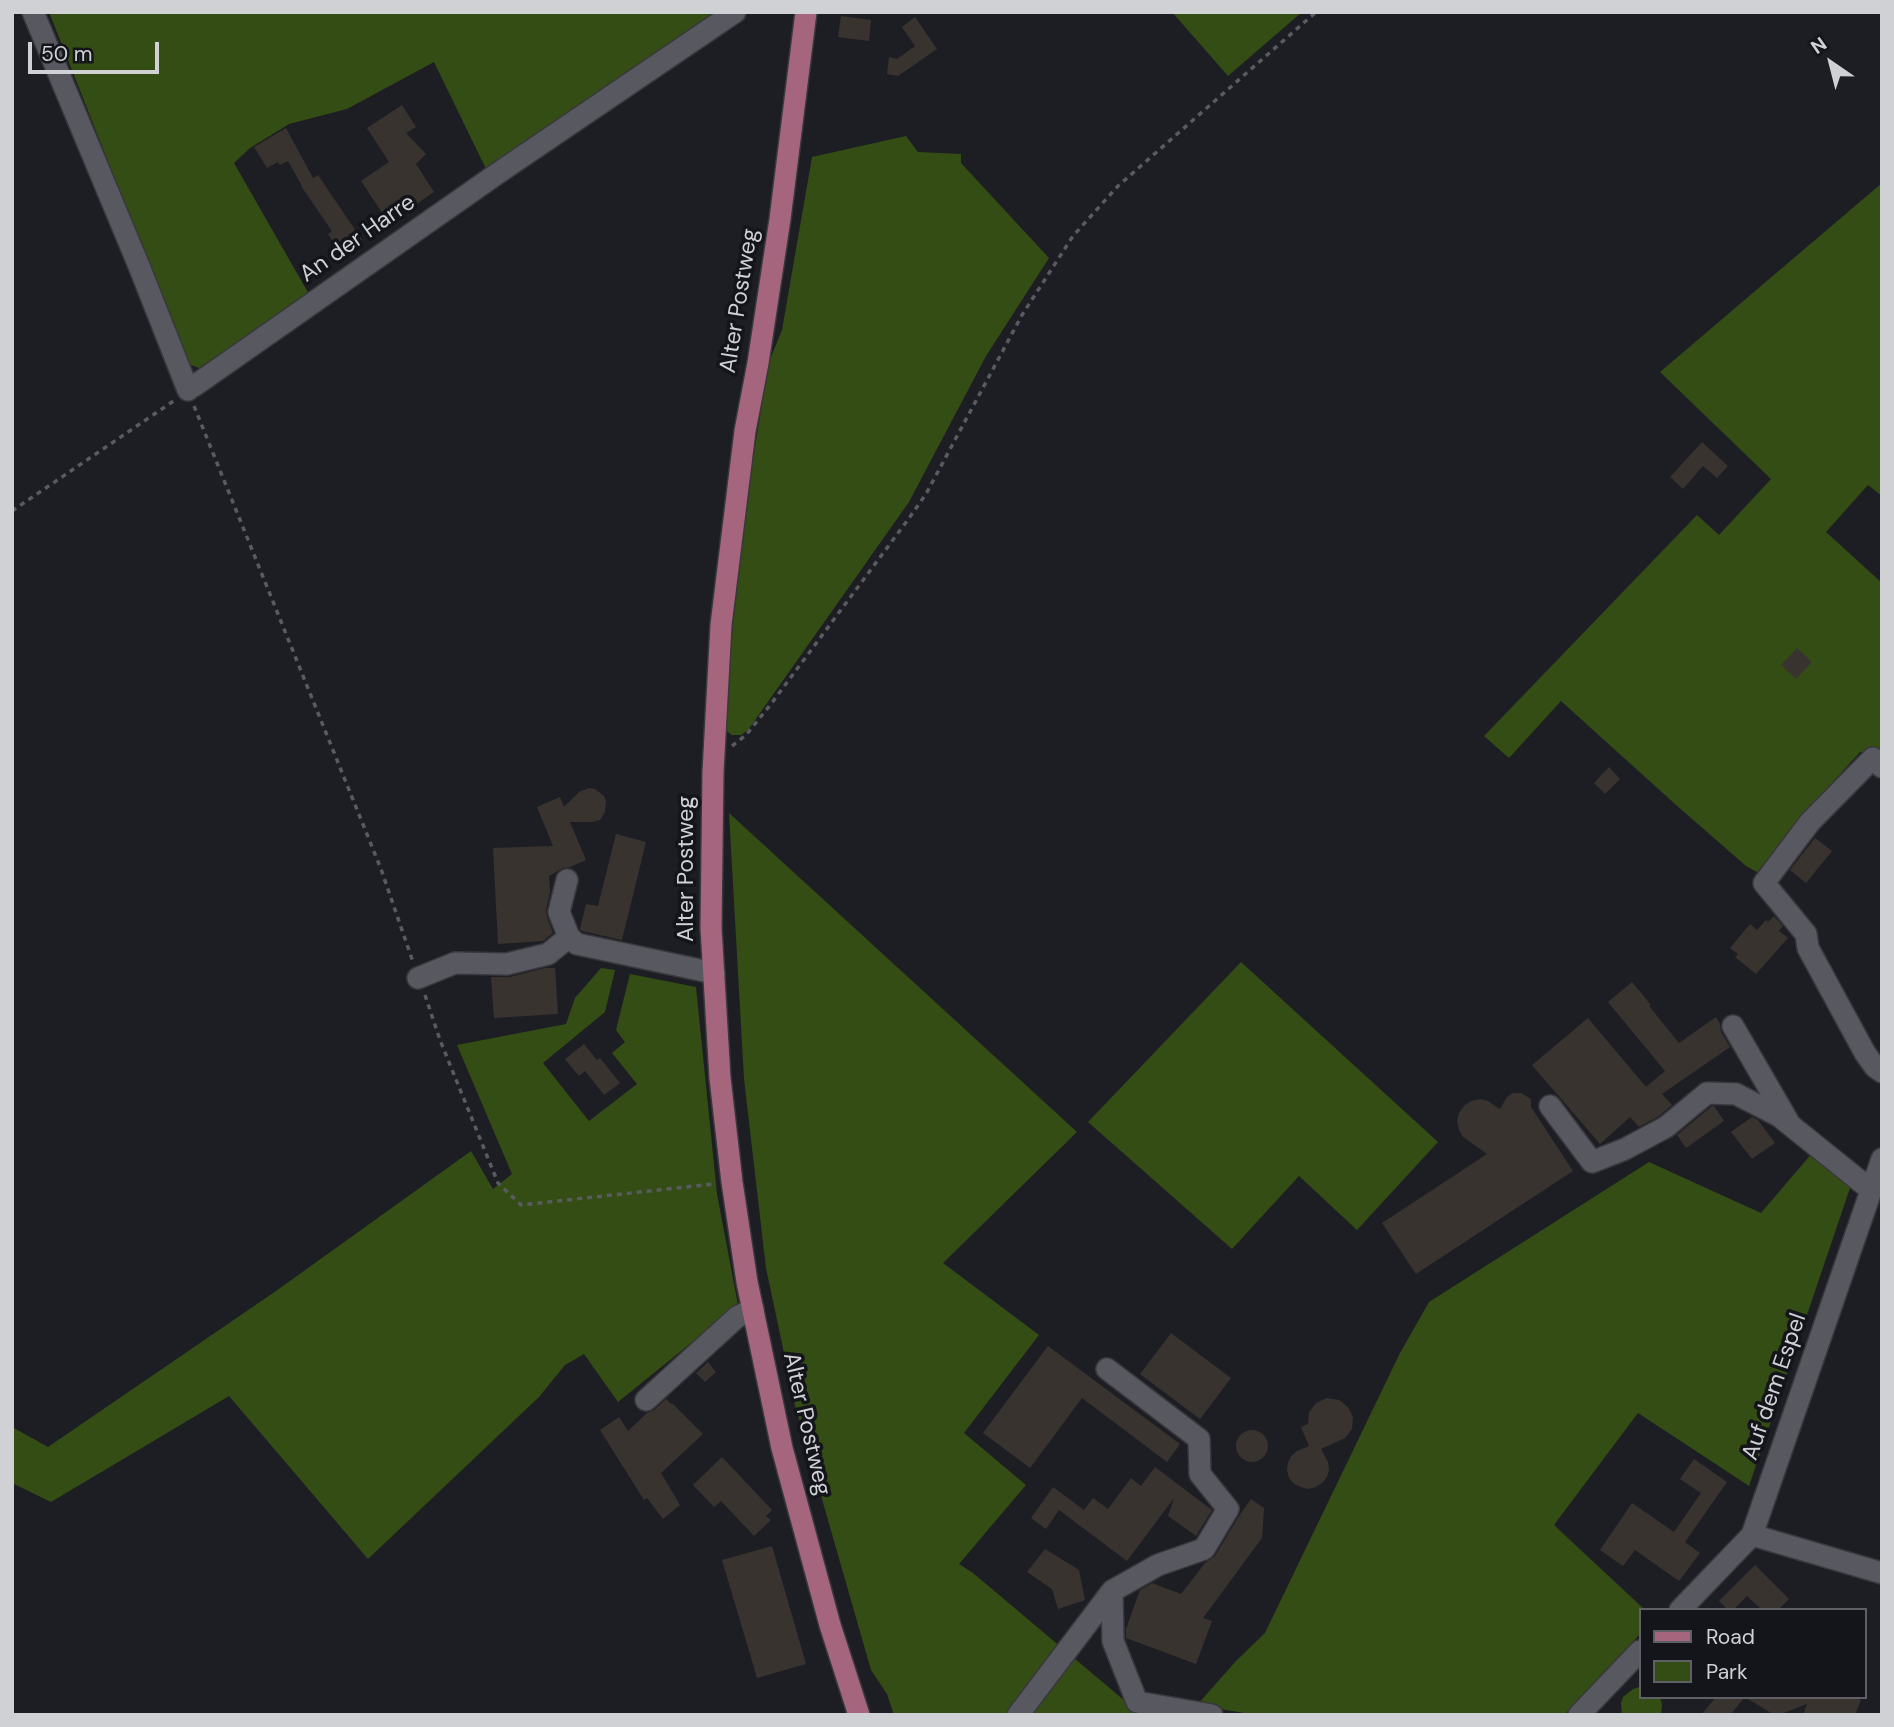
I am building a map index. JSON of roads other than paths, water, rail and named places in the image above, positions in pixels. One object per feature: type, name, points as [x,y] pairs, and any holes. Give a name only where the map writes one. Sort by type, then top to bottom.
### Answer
[{"type":"main road","name":"Alter Postweg","points":[[806,12],[780,219],[742,456],[721,625],[714,754],[711,928],[720,1078],[732,1182],[753,1309],[782,1448],[830,1625],[859,1715]]},
{"type":"street","name":"An der Harre","points":[[33,12],[191,388],[501,171],[735,12]]},
{"type":"street","points":[[1882,767],[1873,758],[1810,822],[1764,883],[1806,934],[1808,948],[1865,1053],[1882,1072]]},
{"type":"street","points":[[567,880],[559,912],[569,937],[577,944],[714,973]]},
{"type":"street","points":[[418,978],[455,963],[507,964],[548,954],[569,937]]},
{"type":"street","points":[[1732,1026],[1791,1125]]},
{"type":"street","points":[[1550,1106],[1592,1162],[1625,1149],[1666,1127],[1707,1093],[1736,1094],[1779,1116],[1871,1190]]},
{"type":"street","name":"Auf dem Espel","points":[[1682,1608],[1752,1535],[1882,1159]]},
{"type":"street","points":[[646,1400],[737,1317],[753,1309]]},
{"type":"street","points":[[1018,1715],[1112,1591],[1158,1565],[1204,1549],[1228,1509],[1200,1474],[1199,1439],[1107,1369]]},
{"type":"street","points":[[1752,1535],[1882,1573]]},
{"type":"street","points":[[1112,1591],[1113,1641],[1137,1702],[1212,1715]]},
{"type":"street","points":[[1579,1715],[1638,1653]]}]
